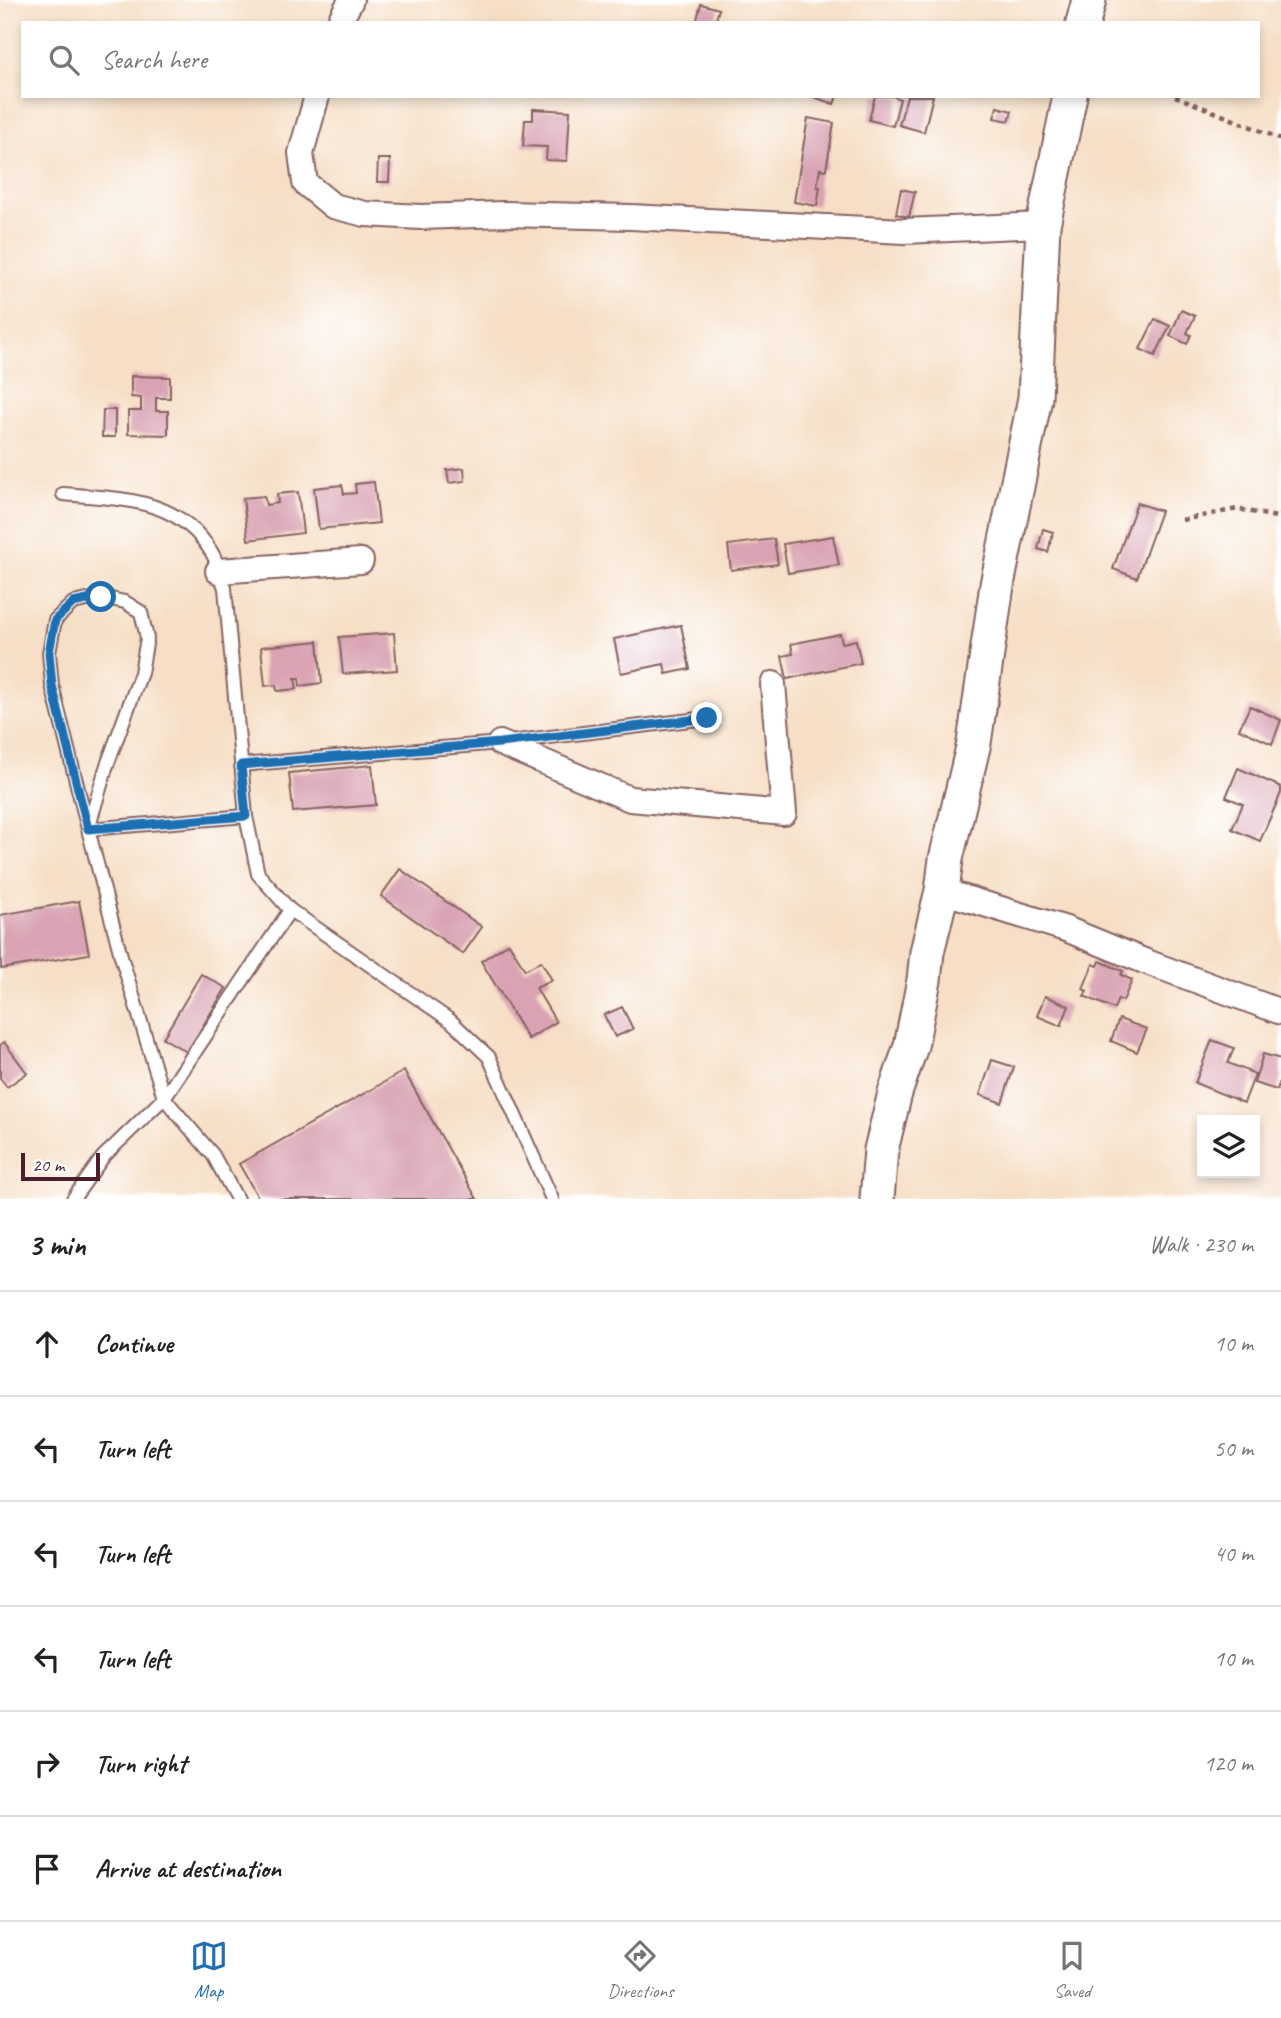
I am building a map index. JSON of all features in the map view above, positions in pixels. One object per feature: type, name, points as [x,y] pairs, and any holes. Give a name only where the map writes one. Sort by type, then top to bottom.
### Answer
[{"type":"main road","points":[[1084,21],[1089,0]]},
{"type":"main road","points":[[877,1199],[881,1150],[895,1093],[911,1046],[946,859],[974,743],[999,572],[1035,398],[1043,225],[1070,98]]},
{"type":"street","points":[[340,21],[351,0]]},
{"type":"street","points":[[316,98],[301,153],[305,183],[332,206],[365,214],[421,217],[504,214],[631,217],[904,231],[1043,225]]},
{"type":"street","points":[[218,570],[361,561]]},
{"type":"street","points":[[500,743],[630,799],[784,813],[773,684]]},
{"type":"street","points":[[942,891],[1066,929],[1281,1012]]},
{"type":"lane","points":[[63,494],[127,500],[163,508],[193,527],[213,554],[225,588],[246,816],[258,874],[290,910],[451,1021],[489,1057],[552,1199]]},
{"type":"lane","points":[[88,829],[106,768],[141,673],[147,638],[141,612],[125,602],[101,597],[73,603],[55,620],[49,653],[52,685],[88,829],[121,956],[164,1098],[213,1155],[237,1199]]},
{"type":"lane","points":[[241,765],[500,743],[707,718]]},
{"type":"lane","points":[[88,829],[246,816]]},
{"type":"lane","points":[[73,1199],[103,1157],[164,1098],[290,910]]},
{"type":"path","points":[[1180,98],[1281,139]]},
{"type":"path","points":[[1182,520],[1237,509],[1276,517],[1281,515]]},
{"type":"building","points":[[701,4],[719,9],[716,21],[697,21]]},
{"type":"building","points":[[817,98],[836,98],[834,104]]},
{"type":"building","points":[[874,98],[900,99],[893,126],[869,120]]},
{"type":"building","points":[[906,98],[932,98],[924,132],[899,125]]},
{"type":"building","points":[[997,107],[1012,111],[1009,121],[994,118]]},
{"type":"building","points":[[533,109],[570,111],[567,161],[546,160],[547,147],[523,146],[525,120],[533,120]]},
{"type":"building","points":[[808,118],[834,123],[826,170],[820,169],[817,206],[794,202]]},
{"type":"building","points":[[378,159],[390,159],[389,182],[377,182]]},
{"type":"building","points":[[901,189],[915,192],[909,217],[896,214]]},
{"type":"building","points":[[1181,310],[1195,316],[1187,333],[1191,335],[1187,344],[1170,336]]},
{"type":"building","points":[[1155,319],[1170,326],[1155,356],[1140,349]]},
{"type":"building","points":[[131,376],[170,377],[170,398],[156,398],[156,411],[168,411],[168,435],[128,434],[128,411],[141,411],[141,398],[131,397]]},
{"type":"building","points":[[103,410],[115,410],[115,437],[102,437]]},
{"type":"building","points":[[464,468],[465,481],[449,483],[447,470]]},
{"type":"building","points":[[374,482],[379,523],[319,529],[314,488],[342,485],[344,494],[356,493],[355,484]]},
{"type":"building","points":[[298,492],[303,533],[248,540],[243,498],[264,496],[266,505],[278,503],[277,494]]},
{"type":"building","points":[[1137,503],[1161,511],[1137,578],[1113,569]]},
{"type":"building","points":[[1043,529],[1053,532],[1048,552],[1038,549]]},
{"type":"building","points":[[833,536],[839,565],[788,573],[783,544]]},
{"type":"building","points":[[774,539],[778,564],[731,570],[728,545]]},
{"type":"building","points":[[681,625],[690,669],[666,674],[664,664],[621,673],[614,639]]},
{"type":"building","points":[[394,633],[397,670],[343,674],[339,637]]},
{"type":"building","points":[[840,634],[842,643],[856,640],[861,663],[787,679],[782,656],[793,654],[791,644]]},
{"type":"building","points":[[318,641],[322,683],[300,686],[299,678],[295,678],[297,689],[277,691],[276,685],[265,686],[261,647]]},
{"type":"building","points":[[1250,706],[1281,720],[1272,744],[1239,729]]},
{"type":"building","points":[[372,765],[376,805],[293,812],[289,773]]},
{"type":"building","points":[[1238,768],[1281,787],[1281,793],[1260,841],[1232,829],[1243,804],[1226,797]]},
{"type":"building","points":[[400,869],[482,927],[463,954],[381,896]]},
{"type":"building","points":[[79,901],[89,954],[1,969],[0,915]]},
{"type":"building","points":[[509,943],[525,970],[541,961],[552,980],[536,988],[556,1022],[528,1039],[481,961]]},
{"type":"building","points":[[1100,961],[1123,971],[1121,975],[1132,980],[1123,1001],[1118,999],[1114,1009],[1084,996],[1087,991],[1083,989],[1093,964],[1098,966]]},
{"type":"building","points":[[201,974],[226,988],[187,1052],[163,1038]]},
{"type":"building","points":[[1045,996],[1069,1006],[1061,1026],[1037,1016]]},
{"type":"building","points":[[622,1007],[633,1029],[615,1037],[604,1015]]},
{"type":"building","points":[[1119,1019],[1147,1029],[1137,1052],[1111,1041]]},
{"type":"building","points":[[1212,1040],[1234,1048],[1228,1063],[1255,1074],[1244,1103],[1195,1083]]},
{"type":"building","points":[[4,1042],[27,1073],[7,1087],[0,1078],[0,1045]]},
{"type":"building","points":[[1263,1054],[1281,1059],[1281,1077],[1277,1090],[1254,1083]]},
{"type":"building","points":[[992,1060],[1014,1067],[1002,1103],[980,1095]]},
{"type":"building","points":[[404,1071],[477,1199],[259,1199],[239,1164]]},
{"type":"route","points":[[101,597],[73,603],[55,620],[49,653],[52,685],[88,829],[246,816],[241,765],[500,743],[707,718]]}]
